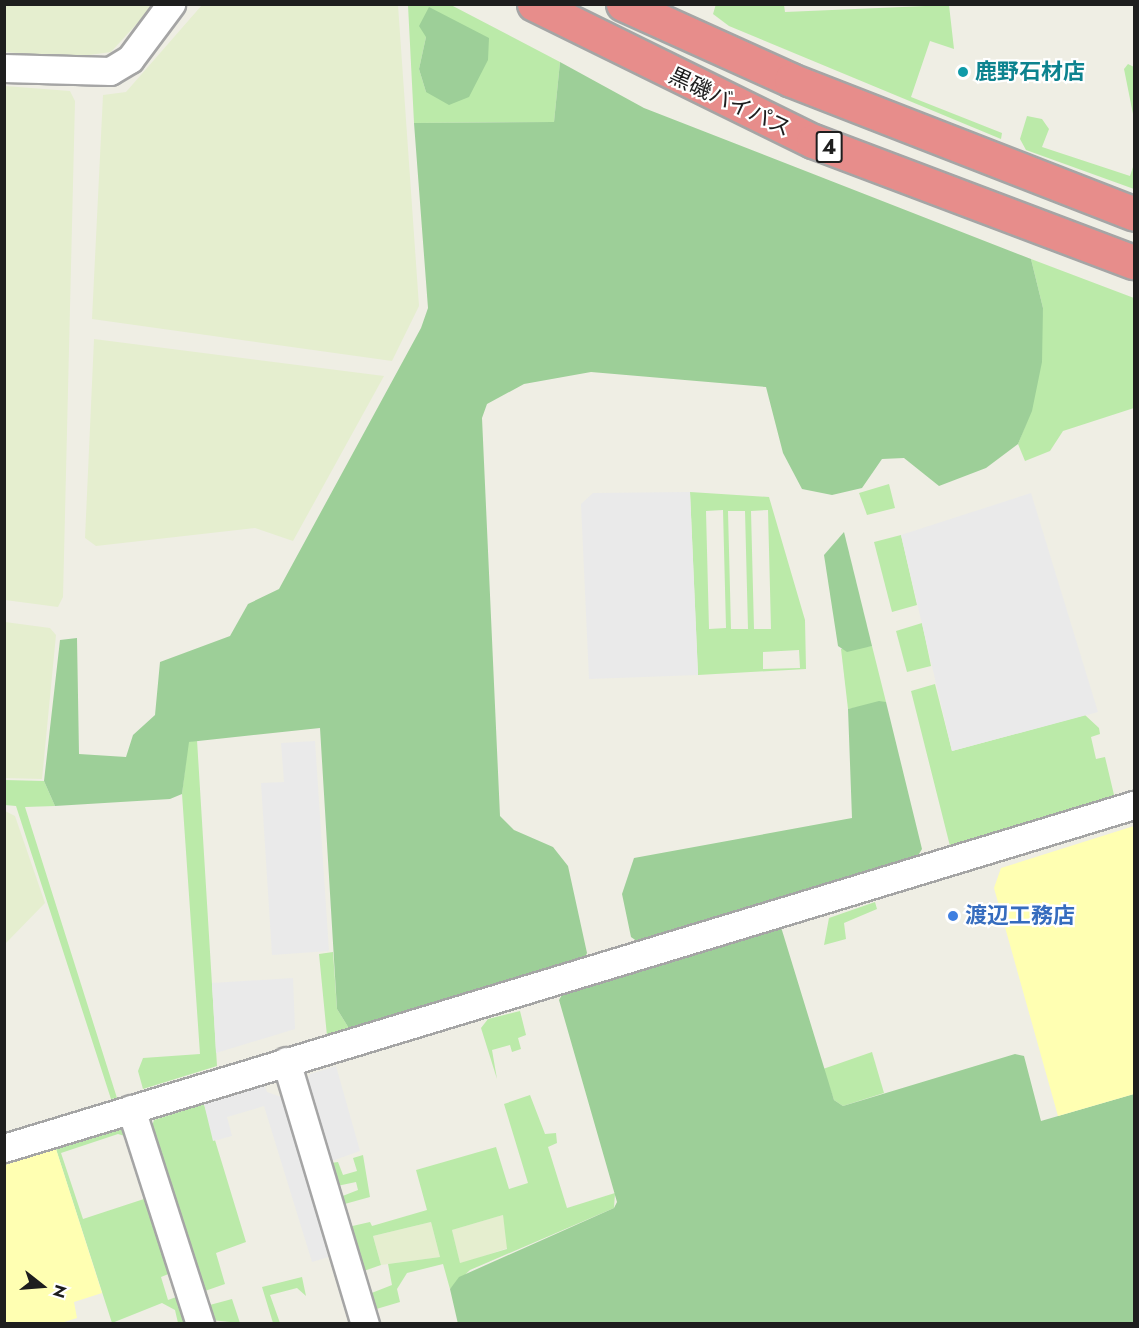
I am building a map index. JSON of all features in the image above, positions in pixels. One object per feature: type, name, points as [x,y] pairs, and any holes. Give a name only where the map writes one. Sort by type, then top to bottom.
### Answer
[{"type":"highway","name":"黒磯バイパス","points":[[534,4],[813,141],[1134,262]]},
{"type":"highway","name":"黒磯バイパス","points":[[623,4],[791,80],[1134,214]]},
{"type":"street","points":[[4,68],[110,70],[130,59],[171,4]]},
{"type":"street","points":[[4,1148],[1134,805]]},
{"type":"street","points":[[286,1061],[365,1323]]},
{"type":"street","points":[[131,1109],[201,1323]]},
{"type":"shaded area","points":[[716,4],[784,5],[785,12],[949,5],[954,49],[930,41],[911,97],[1002,133],[1001,139],[729,26],[713,14]]},
{"type":"shaded area","points":[[4,5],[154,5],[111,52],[68,58],[5,52]]},
{"type":"shaded area","points":[[202,5],[398,5],[419,306],[392,361],[92,319],[103,95],[126,92]]},
{"type":"shaded area","points":[[408,5],[451,5],[560,62],[554,122],[414,123]],"holes":[[[426,37],[426,92],[419,69]]]},
{"type":"shaded area","points":[[429,7],[489,38],[488,60],[469,97],[449,105],[426,92],[419,69],[426,37],[419,26]]},
{"type":"shaded area","points":[[560,62],[644,108],[1031,259],[1043,308],[1042,362],[1032,411],[1018,444],[986,468],[939,486],[904,458],[882,459],[862,488],[832,495],[802,489],[783,453],[766,387],[591,372],[524,384],[487,404],[482,418],[500,816],[514,830],[553,847],[568,866],[587,953],[582,964],[350,1030],[337,1009],[320,728],[189,742],[182,794],[170,799],[55,806],[44,781],[60,640],[77,638],[79,754],[126,757],[133,735],[155,715],[160,662],[230,636],[248,604],[279,589],[421,328],[428,308],[414,123],[554,122]]},
{"type":"shaded area","points":[[1128,64],[1134,67],[1134,119],[1124,69]]},
{"type":"shaded area","points":[[5,86],[70,91],[75,101],[63,597],[58,607],[5,600]]},
{"type":"shaded area","points":[[1027,116],[1042,119],[1049,129],[1042,147],[1130,176],[1134,164],[1134,189],[1026,150],[1020,139]]},
{"type":"shaded area","points":[[1031,259],[1134,298],[1134,408],[1063,431],[1050,451],[1025,461],[1018,444],[1031,411],[1043,308]]},
{"type":"shaded area","points":[[94,339],[384,376],[293,541],[255,528],[96,546],[85,538]]},
{"type":"shaded area","points":[[889,484],[895,508],[867,515],[859,493]]},
{"type":"shaded area","points":[[690,492],[769,497],[805,620],[806,669],[698,675]],"holes":[[[723,510],[726,628],[709,629],[706,511]],[[768,510],[771,629],[754,629],[751,511]],[[728,511],[745,511],[748,629],[731,629]],[[799,650],[800,668],[763,669],[763,652]]]},
{"type":"shaded area","points":[[690,492],[698,675],[589,679],[581,504],[593,493]]},
{"type":"shaded area","points":[[1031,493],[1098,712],[952,751],[901,535]]},
{"type":"shaded area","points":[[844,532],[872,646],[847,652],[838,646],[824,555]]},
{"type":"shaded area","points":[[901,535],[917,605],[892,612],[874,542]]},
{"type":"shaded area","points":[[5,622],[50,628],[56,635],[42,779],[5,778]]},
{"type":"shaded area","points":[[922,623],[931,666],[907,672],[896,631]]},
{"type":"shaded area","points":[[872,646],[886,702],[848,709],[841,649]]},
{"type":"shaded area","points":[[935,684],[952,751],[1085,715],[1099,728],[1100,734],[1091,737],[1096,759],[1105,757],[1115,799],[961,850],[950,846],[911,691]]},
{"type":"shaded area","points":[[879,701],[886,702],[922,849],[914,862],[641,944],[631,937],[622,894],[634,858],[852,818],[848,709]]},
{"type":"shaded area","points":[[197,740],[217,1066],[143,1089],[138,1071],[143,1058],[200,1054],[182,794],[188,742]]},
{"type":"shaded area","points":[[315,741],[329,951],[272,955],[261,783],[284,782],[281,743]]},
{"type":"shaded area","points":[[5,780],[44,781],[55,806],[25,807],[117,1098],[111,1099],[16,806],[5,805]]},
{"type":"shaded area","points":[[5,811],[15,816],[45,903],[5,944]]},
{"type":"shaded area","points":[[875,902],[877,909],[844,923],[846,939],[824,945],[829,918]]},
{"type":"shaded area","points":[[769,925],[781,927],[834,1100],[843,1106],[1015,1054],[1024,1056],[1041,1121],[1134,1094],[1134,1323],[458,1324],[450,1289],[459,1277],[614,1208],[617,1202],[559,1000],[563,993]]},
{"type":"shaded area","points":[[333,952],[337,1009],[350,1030],[327,1036],[319,954]]},
{"type":"shaded area","points":[[293,978],[295,1029],[216,1053],[212,983]]},
{"type":"shaded area","points":[[520,1011],[526,1035],[518,1038],[521,1049],[512,1052],[510,1045],[492,1050],[497,1079],[481,1028],[488,1019]]},
{"type":"shaded area","points":[[872,1052],[884,1093],[843,1106],[834,1100],[823,1069]]},
{"type":"shaded area","points":[[336,1066],[360,1151],[326,1163],[304,1089],[310,1074]]},
{"type":"shaded area","points":[[265,1086],[267,1092],[287,1099],[335,1255],[312,1262],[264,1106],[227,1117],[232,1136],[213,1141],[204,1104]]},
{"type":"shaded area","points":[[530,1095],[545,1134],[556,1133],[557,1143],[548,1147],[567,1208],[615,1193],[614,1208],[470,1270],[450,1289],[443,1264],[407,1273],[397,1289],[400,1302],[373,1310],[369,1294],[392,1285],[388,1264],[440,1257],[431,1222],[373,1236],[381,1265],[361,1272],[348,1227],[370,1222],[372,1226],[427,1210],[416,1170],[496,1147],[509,1189],[528,1183],[504,1104]],"holes":[[[503,1215],[507,1249],[460,1263],[452,1230]]]},
{"type":"shaded area","points":[[204,1104],[246,1242],[216,1253],[225,1284],[202,1292],[150,1132],[154,1120]]},
{"type":"shaded area","points":[[121,1129],[128,1137],[118,1134],[61,1153],[83,1219],[147,1198],[171,1273],[161,1277],[168,1300],[179,1296],[188,1323],[178,1323],[175,1310],[162,1303],[112,1323],[56,1149]]},
{"type":"shaded area","points":[[363,1155],[370,1197],[341,1205],[340,1197],[358,1190],[356,1182],[337,1186],[331,1163],[338,1162],[343,1175],[357,1171],[353,1158]]},
{"type":"shaded area","points":[[503,1215],[508,1248],[460,1264],[452,1230]]},
{"type":"shaded area","points":[[431,1222],[440,1257],[381,1265],[373,1236]]},
{"type":"shaded area","points":[[302,1277],[306,1296],[297,1288],[270,1295],[280,1323],[273,1323],[262,1287]]},
{"type":"shaded area","points":[[232,1299],[240,1323],[211,1320],[206,1306]]},
{"type":"sand","points":[[1134,826],[1134,1094],[1058,1116],[994,888],[1001,868]]},
{"type":"sand","points":[[56,1149],[102,1293],[74,1302],[77,1318],[61,1323],[5,1323],[5,1165]]},
{"type":"place","name":"鹿野石材店","points":[[963,72]]},
{"type":"place","name":"渡辺工務店","points":[[953,916]]}]
